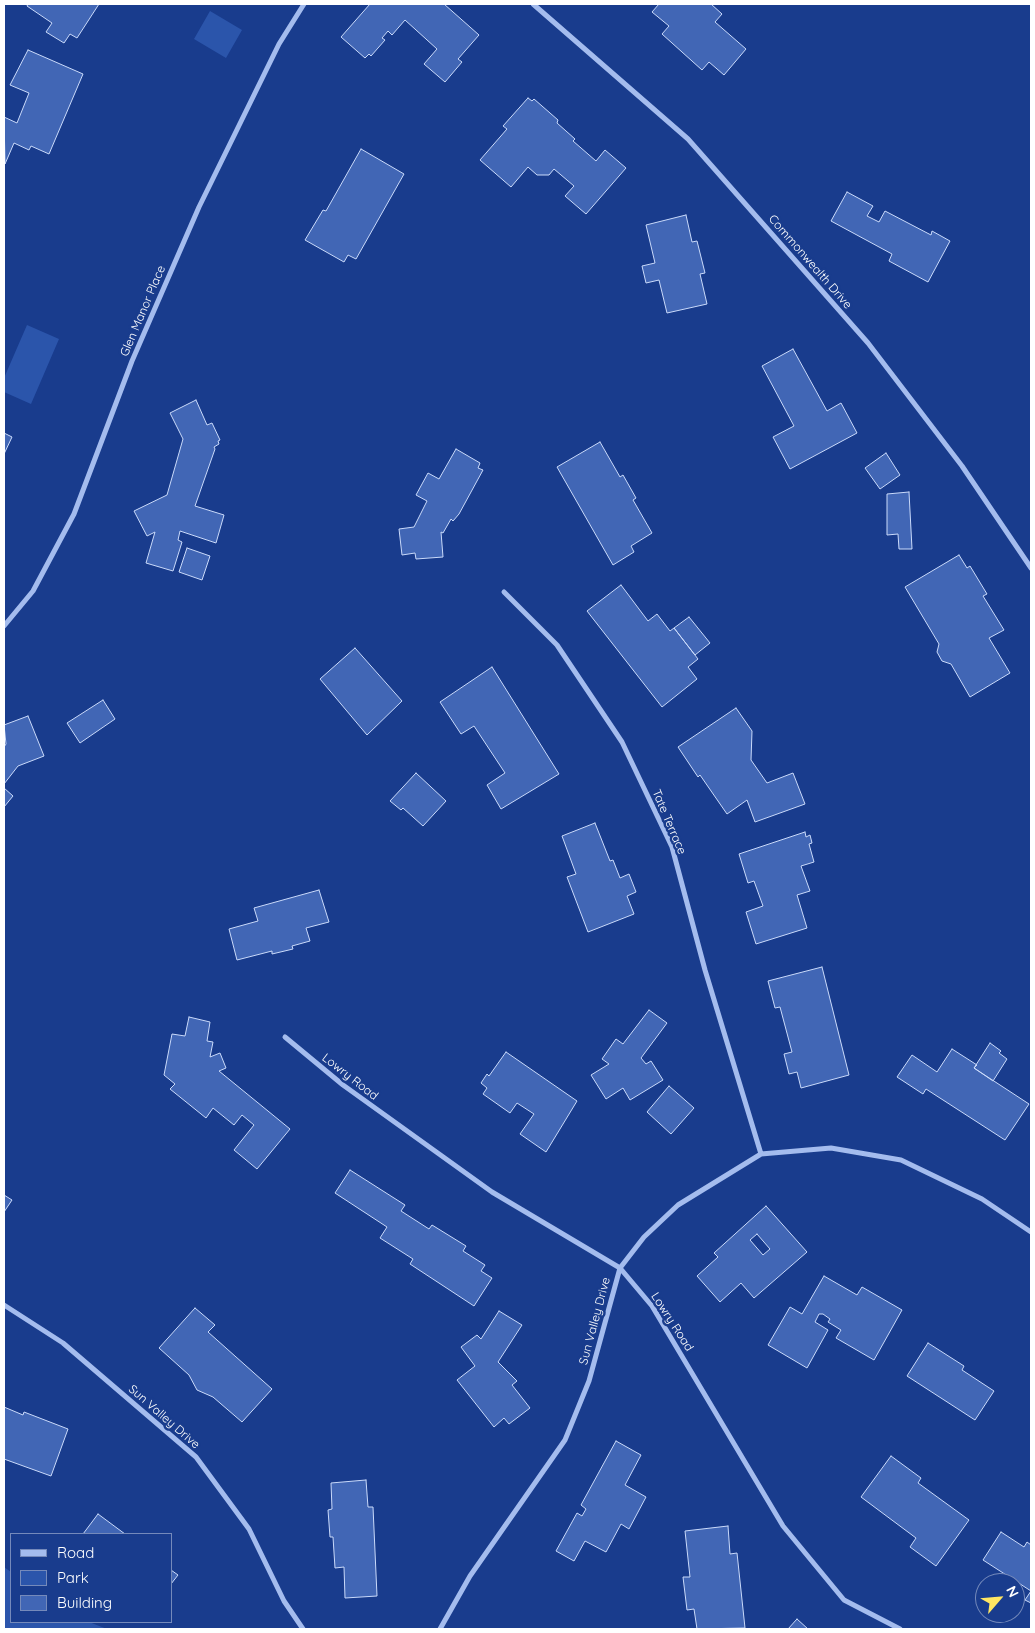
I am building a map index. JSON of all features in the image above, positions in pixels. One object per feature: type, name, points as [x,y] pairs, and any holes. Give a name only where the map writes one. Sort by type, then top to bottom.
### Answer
[{"type":"street","name":"Glen Manor Place","points":[[4,626],[33,591],[74,514],[132,361],[199,207],[280,44],[304,4]]},
{"type":"street","name":"Commonwealth Drive","points":[[533,4],[688,139],[868,343],[962,466],[1031,568]]},
{"type":"street","name":"Tate Terrace","points":[[504,592],[557,645],[622,742],[672,848],[705,970],[761,1154]]},
{"type":"street","name":"Lowry Road","points":[[285,1037],[343,1085],[492,1192],[620,1268],[652,1306],[783,1526],[844,1600],[900,1629]]},
{"type":"street","name":"Sun Valley Drive","points":[[440,1629],[470,1576],[565,1440],[589,1381],[620,1268],[644,1237],[678,1205],[761,1154],[831,1148],[901,1160],[982,1199],[1031,1232]]},
{"type":"street","name":"Sun Valley Drive","points":[[4,1306],[63,1344],[196,1457],[249,1529],[284,1601],[303,1629]]},
{"type":"green space","points":[[210,11],[242,30],[226,58],[194,39]]},
{"type":"green space","points":[[27,325],[59,339],[31,404],[4,392],[4,378]]},
{"type":"green space","points":[[4,1567],[10,1571],[10,1623],[92,1623],[107,1629],[4,1629]]},
{"type":"building","points":[[28,4],[99,4],[77,38],[70,34],[64,43],[46,32],[52,23],[27,6]]},
{"type":"building","points":[[370,4],[444,4],[479,35],[458,59],[462,62],[445,82],[424,64],[437,49],[405,20],[392,35],[388,31],[382,38],[385,40],[371,56],[369,54],[365,58],[341,37]]},
{"type":"building","points":[[659,4],[711,4],[722,14],[715,22],[746,49],[724,75],[709,62],[702,70],[662,34],[669,26],[652,12]]},
{"type":"building","points":[[28,50],[83,74],[49,154],[31,146],[29,150],[14,143],[5,164],[4,117],[17,123],[29,93],[10,85]]},
{"type":"building","points":[[528,98],[532,101],[534,99],[558,120],[557,123],[575,139],[573,141],[596,161],[605,150],[626,168],[586,214],[565,196],[574,186],[554,169],[549,175],[537,175],[528,167],[511,187],[480,160],[507,129],[503,126]]},
{"type":"building","points":[[361,149],[404,174],[356,259],[348,255],[344,262],[305,240],[323,210],[326,211]]},
{"type":"building","points":[[847,192],[873,206],[867,216],[879,222],[885,211],[931,235],[932,231],[950,241],[928,282],[889,261],[892,254],[831,221]]},
{"type":"building","points":[[686,215],[692,242],[697,241],[705,273],[700,274],[707,304],[667,313],[659,280],[646,283],[642,266],[655,263],[646,225]]},
{"type":"building","points":[[793,349],[827,411],[841,403],[857,433],[790,469],[773,437],[794,426],[762,366]]},
{"type":"building","points":[[196,400],[207,425],[212,423],[220,440],[218,441],[219,444],[214,447],[215,449],[195,506],[224,515],[216,543],[180,531],[178,540],[182,542],[173,571],[146,563],[155,532],[147,536],[134,511],[167,495],[183,439],[170,413]]},
{"type":"building","points":[[4,433],[12,437],[4,454]]},
{"type":"building","points":[[600,442],[620,477],[623,475],[636,498],[633,500],[652,533],[631,546],[634,552],[613,565],[557,467]]},
{"type":"building","points":[[456,449],[480,463],[478,468],[483,470],[459,514],[453,521],[451,519],[443,533],[441,532],[443,557],[416,559],[415,553],[402,555],[399,529],[414,527],[427,501],[416,495],[428,473],[439,479]]},
{"type":"building","points":[[886,453],[900,475],[880,489],[865,468]]},
{"type":"building","points":[[909,492],[912,549],[899,549],[898,534],[887,535],[887,494]]},
{"type":"building","points":[[187,548],[210,556],[202,580],[179,572]]},
{"type":"building","points":[[959,555],[967,568],[970,566],[987,594],[983,596],[1004,630],[989,638],[1010,673],[970,697],[951,664],[942,661],[937,652],[939,644],[905,587]]},
{"type":"building","points":[[621,585],[648,621],[657,614],[670,631],[674,628],[698,659],[688,667],[697,679],[662,707],[587,611]]},
{"type":"building","points":[[689,617],[710,643],[695,655],[674,628]]},
{"type":"building","points":[[355,648],[402,701],[367,735],[320,679]]},
{"type":"building","points":[[492,667],[559,774],[501,809],[487,785],[505,773],[474,726],[461,734],[440,702]]},
{"type":"building","points":[[103,700],[115,719],[80,743],[67,723]]},
{"type":"building","points":[[736,708],[752,731],[751,760],[767,783],[793,773],[805,804],[755,822],[747,800],[727,814],[700,775],[698,777],[678,747]]},
{"type":"building","points":[[28,716],[44,756],[18,766],[4,784],[4,747],[6,744],[4,725]]},
{"type":"building","points":[[416,773],[446,801],[423,826],[403,808],[401,810],[390,801]]},
{"type":"building","points":[[4,788],[13,796],[4,807]]},
{"type":"building","points":[[595,823],[610,861],[613,860],[620,878],[629,874],[636,892],[627,896],[634,914],[588,932],[567,877],[576,874],[562,836]]},
{"type":"building","points":[[805,832],[806,837],[810,835],[812,843],[809,844],[814,862],[801,866],[810,891],[797,895],[807,928],[756,944],[746,912],[763,906],[754,881],[748,883],[739,854]]},
{"type":"building","points":[[319,890],[329,922],[306,928],[310,941],[292,946],[293,949],[272,954],[272,951],[237,960],[229,929],[258,921],[254,908]]},
{"type":"building","points":[[822,967],[849,1075],[801,1088],[797,1072],[789,1074],[784,1054],[792,1052],[780,1007],[775,1008],[768,981]]},
{"type":"building","points":[[649,1010],[667,1023],[641,1058],[646,1064],[651,1061],[663,1080],[630,1100],[623,1088],[606,1099],[591,1075],[609,1064],[602,1059],[616,1039],[623,1044]]},
{"type":"building","points":[[189,1017],[210,1022],[207,1041],[213,1042],[210,1057],[220,1053],[226,1068],[219,1071],[290,1129],[257,1169],[234,1150],[254,1125],[242,1115],[234,1125],[213,1108],[206,1118],[170,1089],[175,1084],[164,1075],[172,1034],[185,1036]]},
{"type":"building","points":[[990,1043],[1001,1051],[999,1053],[1007,1059],[993,1081],[974,1068]]},
{"type":"building","points":[[952,1049],[977,1065],[974,1068],[1029,1104],[1005,1140],[926,1089],[923,1094],[897,1077],[912,1055],[937,1072]]},
{"type":"building","points":[[506,1052],[577,1101],[546,1152],[520,1134],[534,1114],[517,1103],[510,1113],[483,1094],[487,1088],[481,1083],[487,1074],[489,1076]]},
{"type":"building","points":[[669,1086],[694,1108],[671,1134],[647,1112]]},
{"type":"building","points":[[350,1170],[405,1205],[401,1211],[429,1229],[432,1225],[466,1246],[463,1251],[485,1265],[481,1271],[492,1278],[474,1306],[410,1264],[413,1259],[380,1238],[387,1227],[335,1193]]},
{"type":"building","points":[[4,1195],[12,1200],[4,1212]]},
{"type":"building","points":[[766,1206],[807,1252],[754,1298],[741,1283],[720,1302],[697,1276],[718,1257],[714,1253]],"holes":[[[757,1234],[770,1249],[763,1255],[750,1240]]]},
{"type":"building","points":[[824,1276],[857,1295],[862,1287],[902,1310],[874,1360],[836,1338],[841,1330],[828,1322],[830,1319],[823,1314],[819,1314],[815,1322],[828,1330],[807,1368],[768,1345],[790,1307],[802,1314]]},
{"type":"building","points":[[195,1308],[215,1325],[208,1332],[272,1389],[242,1422],[213,1397],[197,1390],[189,1375],[159,1348]]},
{"type":"building","points":[[499,1311],[522,1325],[498,1362],[517,1381],[512,1385],[530,1408],[509,1424],[504,1418],[494,1427],[457,1380],[475,1366],[461,1347],[477,1335],[481,1339]]},
{"type":"building","points":[[928,1343],[964,1366],[962,1370],[994,1391],[975,1420],[907,1376]]},
{"type":"building","points":[[4,1407],[23,1415],[24,1412],[68,1429],[51,1476],[4,1459]]},
{"type":"building","points":[[616,1441],[641,1455],[625,1485],[646,1497],[629,1529],[621,1524],[606,1552],[585,1541],[574,1561],[556,1551],[577,1513],[582,1516],[586,1509],[581,1505]]},
{"type":"building","points":[[891,1456],[921,1478],[918,1483],[969,1520],[936,1566],[910,1547],[916,1538],[861,1497]]},
{"type":"building","points":[[366,1480],[368,1507],[373,1507],[377,1596],[345,1598],[344,1567],[335,1568],[333,1537],[330,1537],[328,1510],[332,1509],[331,1483]]},
{"type":"building","points":[[98,1514],[124,1533],[84,1533]]},
{"type":"building","points":[[728,1526],[730,1554],[737,1553],[745,1628],[697,1629],[694,1609],[687,1610],[683,1577],[690,1577],[685,1531]]},
{"type":"building","points":[[1001,1532],[1024,1547],[1027,1542],[1031,1545],[1031,1591],[1025,1587],[1025,1573],[1003,1573],[983,1560]]},
{"type":"building","points":[[172,1571],[178,1575],[172,1583]]},
{"type":"building","points":[[1031,1591],[1031,1603],[1025,1600]]},
{"type":"building","points":[[797,1619],[808,1629],[788,1629]]}]
